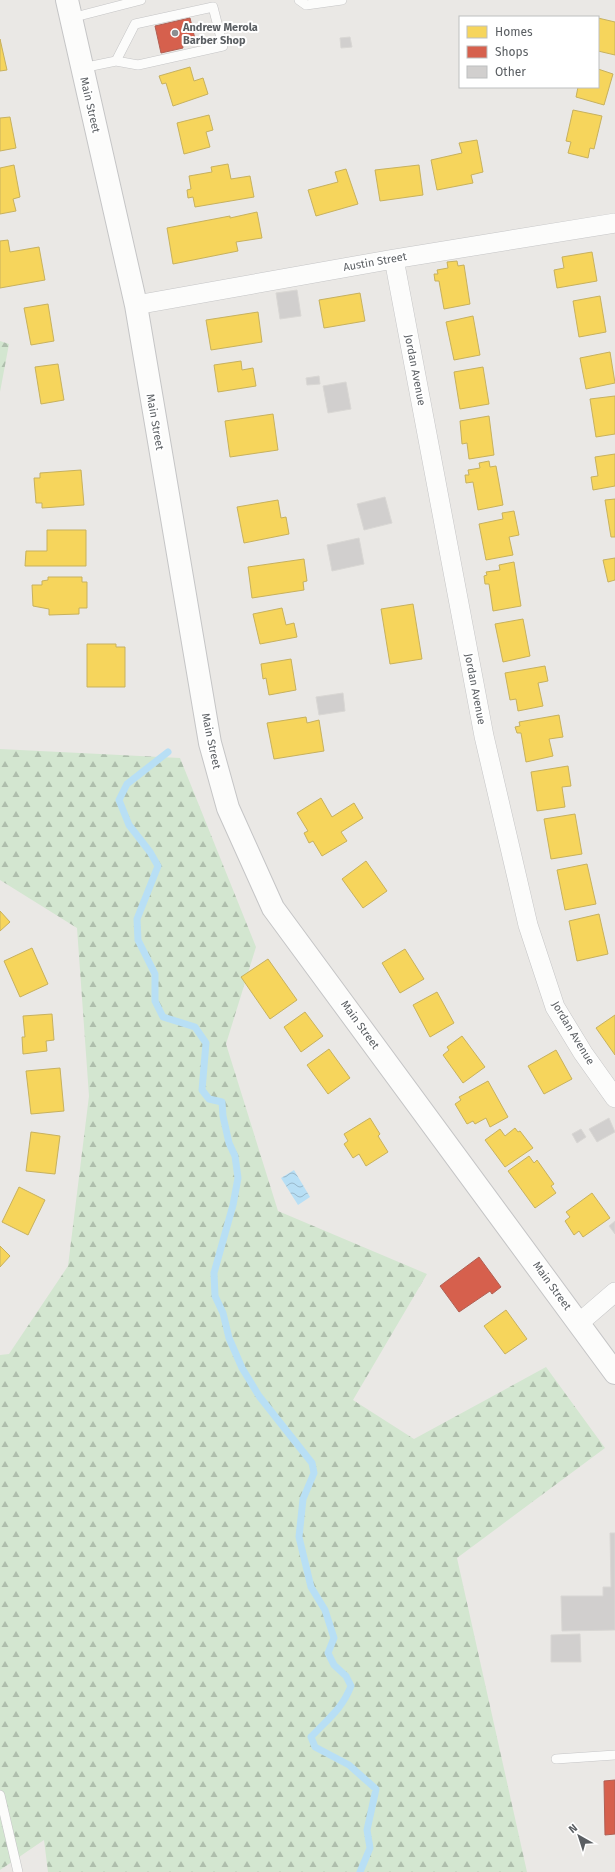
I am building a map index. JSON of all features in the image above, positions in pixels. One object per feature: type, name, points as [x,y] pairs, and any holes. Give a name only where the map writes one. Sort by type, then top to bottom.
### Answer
[{"type":"street","name":"Main Street","points":[[69,9],[136,305],[210,742],[228,808],[273,908],[615,1373]]},
{"type":"street","name":"Austin Street","points":[[136,305],[394,259],[615,223]]},
{"type":"street","name":"Jordan Avenue","points":[[394,259],[484,736],[528,925],[555,1007],[583,1053],[615,1098]]},
{"type":"street","points":[[579,1323],[615,1292]]},
{"type":"lane","points":[[69,9],[141,0]]},
{"type":"lane","points":[[299,0],[306,5],[342,0]]},
{"type":"lane","points":[[82,68],[116,61],[138,65],[223,46],[213,7],[135,24],[116,61]]},
{"type":"lane","points":[[556,1759],[615,1755]]},
{"type":"lane","points":[[0,1794],[18,1872]]},
{"type":"green space","points":[[0,341],[9,344],[0,392]]},
{"type":"green space","points":[[0,749],[180,758],[256,947],[226,1044],[278,1211],[427,1274],[353,1400],[414,1439],[546,1367],[605,1448],[457,1558],[527,1872],[48,1872],[44,1840],[0,1870],[0,1355],[9,1354],[68,1266],[89,1096],[77,928],[0,880]]},
{"type":"water","points":[[294,1170],[310,1197],[298,1205],[281,1178]]},
{"type":"building: Homes","points":[[599,18],[615,22],[615,55],[599,51]]},
{"type":"building: Homes","points":[[0,39],[7,70],[0,71]]},
{"type":"building: Homes","points":[[190,67],[194,81],[203,78],[208,94],[173,106],[166,83],[162,84],[159,76]]},
{"type":"building: Homes","points":[[599,69],[613,74],[604,105],[576,97],[578,88],[599,88]]},
{"type":"building: Homes","points":[[573,110],[602,116],[594,149],[590,148],[588,158],[568,153],[571,142],[566,141]]},
{"type":"building: Homes","points":[[209,115],[213,130],[206,132],[210,147],[184,154],[177,123]]},
{"type":"building: Homes","points":[[10,117],[16,148],[0,151],[0,118]]},
{"type":"building: Homes","points":[[477,140],[483,172],[471,175],[473,183],[437,190],[431,160],[462,153],[459,143]]},
{"type":"building: Homes","points":[[228,164],[231,179],[250,176],[254,197],[195,207],[193,197],[188,198],[187,190],[191,189],[189,176],[212,172],[211,167]]},
{"type":"building: Homes","points":[[14,165],[20,197],[13,199],[16,211],[0,214],[0,168]]},
{"type":"building: Homes","points":[[419,165],[423,195],[380,201],[375,170]]},
{"type":"building: Homes","points":[[346,169],[358,204],[316,216],[308,190],[338,182],[335,172]]},
{"type":"building: Homes","points":[[257,212],[262,238],[236,242],[238,251],[173,264],[167,228]]},
{"type":"building: Homes","points":[[8,240],[10,252],[39,247],[45,280],[0,288],[0,241]]},
{"type":"building: Homes","points":[[592,252],[597,281],[557,288],[554,270],[564,268],[562,257]]},
{"type":"building: Homes","points":[[457,261],[458,266],[464,265],[470,304],[444,309],[439,281],[435,281],[434,274],[438,274],[437,270],[448,268],[447,262]]},
{"type":"building: Homes","points":[[360,293],[365,321],[324,328],[319,300]]},
{"type":"building: Homes","points":[[600,296],[606,332],[579,337],[573,301]]},
{"type":"building: Homes","points":[[48,304],[54,341],[31,345],[24,308]]},
{"type":"building: Homes","points":[[258,312],[262,342],[211,350],[206,320]]},
{"type":"building: Homes","points":[[473,316],[480,355],[454,360],[446,322]]},
{"type":"building: Homes","points":[[610,352],[615,383],[586,389],[580,358]]},
{"type":"building: Homes","points":[[241,361],[242,370],[253,368],[256,386],[218,392],[214,365]]},
{"type":"building: Homes","points":[[58,364],[64,400],[41,404],[35,367]]},
{"type":"building: Homes","points":[[483,367],[489,404],[460,409],[454,372]]},
{"type":"building: Homes","points":[[615,396],[615,434],[596,437],[590,399]]},
{"type":"building: Homes","points":[[273,414],[278,450],[230,457],[225,421]]},
{"type":"building: Homes","points":[[489,416],[494,455],[469,459],[467,443],[462,444],[460,421]]},
{"type":"building: Homes","points":[[615,454],[615,486],[593,490],[591,477],[598,476],[595,457]]},
{"type":"building: Homes","points":[[489,461],[490,467],[496,466],[503,505],[478,510],[473,482],[466,483],[465,475],[469,475],[468,470],[480,468],[479,463]]},
{"type":"building: Homes","points":[[81,470],[84,505],[42,508],[42,503],[36,503],[34,478],[40,478],[40,473]]},
{"type":"building: Homes","points":[[615,499],[615,537],[611,537],[605,500]]},
{"type":"building: Homes","points":[[278,500],[281,518],[286,517],[289,534],[244,543],[237,507]]},
{"type":"building: Homes","points":[[514,511],[519,535],[509,537],[513,555],[486,560],[479,524],[503,519],[502,513]]},
{"type":"building: Homes","points":[[47,530],[86,530],[86,566],[25,566],[26,551],[47,551]]},
{"type":"building: Homes","points":[[615,558],[615,580],[608,582],[603,560]]},
{"type":"building: Homes","points":[[304,559],[307,581],[303,582],[304,590],[252,598],[248,567]]},
{"type":"building: Homes","points":[[514,562],[521,606],[493,611],[489,584],[485,584],[484,576],[487,575],[486,572],[500,570],[499,565]]},
{"type":"building: Homes","points":[[48,577],[82,577],[82,582],[87,582],[87,608],[79,608],[79,614],[49,615],[49,609],[33,606],[32,585],[42,585],[42,581],[48,580]]},
{"type":"building: Homes","points":[[413,604],[422,659],[390,664],[381,609]]},
{"type":"building: Homes","points":[[282,608],[286,625],[294,623],[297,637],[260,644],[253,614]]},
{"type":"building: Homes","points":[[523,619],[530,656],[503,662],[495,624]]},
{"type":"building: Homes","points":[[87,644],[116,644],[116,647],[125,647],[125,687],[87,687]]},
{"type":"building: Homes","points":[[291,659],[296,690],[269,695],[266,678],[263,679],[261,664]]},
{"type":"building: Homes","points":[[545,666],[548,681],[538,683],[543,706],[518,711],[516,699],[510,700],[505,673]]},
{"type":"building: Homes","points":[[559,715],[563,737],[549,739],[553,756],[526,762],[521,733],[517,733],[515,727],[520,726],[519,722]]},
{"type":"building: Homes","points":[[306,717],[307,723],[319,720],[324,751],[274,759],[267,723]]},
{"type":"building: Homes","points":[[568,766],[571,786],[562,787],[565,807],[537,811],[531,772]]},
{"type":"building: Homes","points":[[321,798],[332,817],[354,803],[363,818],[341,832],[347,841],[322,856],[313,841],[309,843],[304,833],[308,831],[297,813]]},
{"type":"building: Homes","points":[[575,814],[582,854],[551,859],[544,819]]},
{"type":"building: Homes","points":[[366,861],[387,891],[363,908],[342,879]]},
{"type":"building: Homes","points":[[587,864],[596,904],[565,910],[557,870]]},
{"type":"building: Homes","points":[[0,911],[10,922],[0,931]]},
{"type":"building: Homes","points":[[599,914],[608,954],[577,961],[569,921]]},
{"type":"building: Homes","points":[[32,948],[48,984],[20,997],[4,961]]},
{"type":"building: Homes","points":[[405,949],[424,979],[400,993],[382,963]]},
{"type":"building: Homes","points":[[268,959],[297,1000],[270,1019],[241,977]]},
{"type":"building: Homes","points":[[437,992],[454,1023],[430,1037],[413,1005]]},
{"type":"building: Homes","points":[[305,1012],[323,1036],[301,1052],[284,1027]]},
{"type":"building: Homes","points":[[52,1014],[54,1040],[46,1041],[47,1051],[23,1054],[22,1037],[25,1037],[23,1016]]},
{"type":"building: Homes","points":[[615,1015],[615,1055],[596,1028]]},
{"type":"building: Homes","points":[[462,1036],[485,1067],[463,1083],[443,1055],[449,1050],[447,1047]]},
{"type":"building: Homes","points":[[329,1049],[350,1078],[328,1094],[307,1065]]},
{"type":"building: Homes","points":[[556,1050],[572,1079],[544,1094],[528,1066]]},
{"type":"building: Homes","points":[[60,1068],[64,1111],[31,1114],[26,1071]]},
{"type":"building: Homes","points":[[488,1081],[508,1117],[490,1127],[486,1118],[475,1124],[473,1121],[467,1124],[455,1104],[461,1100],[459,1097]]},
{"type":"building: Homes","points":[[370,1118],[380,1134],[378,1136],[388,1152],[366,1166],[359,1154],[353,1158],[344,1144],[348,1141],[344,1134]]},
{"type":"building: Homes","points":[[515,1128],[518,1132],[520,1131],[533,1148],[505,1167],[485,1140],[500,1129],[505,1136]]},
{"type":"building: Homes","points":[[31,1132],[60,1136],[55,1174],[26,1171]]},
{"type":"building: Homes","points":[[529,1156],[534,1163],[537,1160],[554,1184],[551,1186],[556,1193],[535,1208],[508,1171]]},
{"type":"building: Homes","points":[[19,1187],[45,1200],[28,1235],[2,1222]]},
{"type":"building: Homes","points":[[592,1193],[610,1218],[583,1237],[579,1231],[574,1235],[565,1221],[570,1217],[566,1212]]},
{"type":"building: Homes","points":[[0,1246],[10,1256],[0,1267]]},
{"type":"building: Homes","points":[[506,1310],[527,1339],[505,1354],[484,1326]]},
{"type":"building: Shops","name":"Andrew Merola Barber Shop","points":[[190,18],[195,39],[182,42],[183,48],[161,53],[155,26]]},
{"type":"building: Shops","points":[[479,1257],[501,1287],[492,1294],[490,1291],[459,1312],[440,1286]]},
{"type":"building: Shops","points":[[615,1780],[615,1834],[605,1835],[604,1781]]},
{"type":"building: Other","points":[[350,37],[352,47],[341,48],[340,38]]},
{"type":"building: Other","points":[[297,290],[301,316],[280,319],[276,293]]},
{"type":"building: Other","points":[[319,376],[320,384],[307,385],[306,378]]},
{"type":"building: Other","points":[[346,382],[351,409],[328,413],[323,386]]},
{"type":"building: Other","points":[[385,497],[392,523],[364,530],[357,504]]},
{"type":"building: Other","points":[[359,538],[364,564],[332,571],[327,545]]},
{"type":"building: Other","points":[[343,693],[345,711],[319,715],[316,697]]},
{"type":"building: Other","points":[[609,1118],[615,1132],[597,1142],[589,1129]]},
{"type":"building: Other","points":[[581,1129],[586,1137],[577,1143],[572,1134]]},
{"type":"building: Other","points":[[615,1221],[615,1234],[609,1226]]},
{"type":"building: Other","points":[[610,1533],[615,1533],[615,1630],[562,1631],[561,1596],[603,1596],[603,1587],[611,1587]]},
{"type":"building: Other","points":[[580,1634],[581,1662],[551,1662],[551,1635]]},
{"type":"waterway","points":[[168,752],[127,784],[119,800],[129,825],[150,852],[158,866],[137,919],[138,940],[155,974],[155,1001],[163,1017],[195,1027],[206,1043],[202,1090],[209,1099],[222,1102],[223,1116],[229,1143],[235,1156],[238,1178],[233,1205],[214,1273],[215,1296],[223,1313],[229,1338],[242,1368],[259,1396],[312,1463],[314,1473],[303,1499],[299,1537],[311,1587],[325,1610],[334,1638],[328,1653],[334,1665],[346,1676],[351,1686],[339,1707],[311,1737],[315,1747],[349,1765],[376,1789],[367,1830],[370,1848],[360,1872]]},
{"type":"place","name":"Andrew Merola Barber Shop","points":[[175,33]]}]
